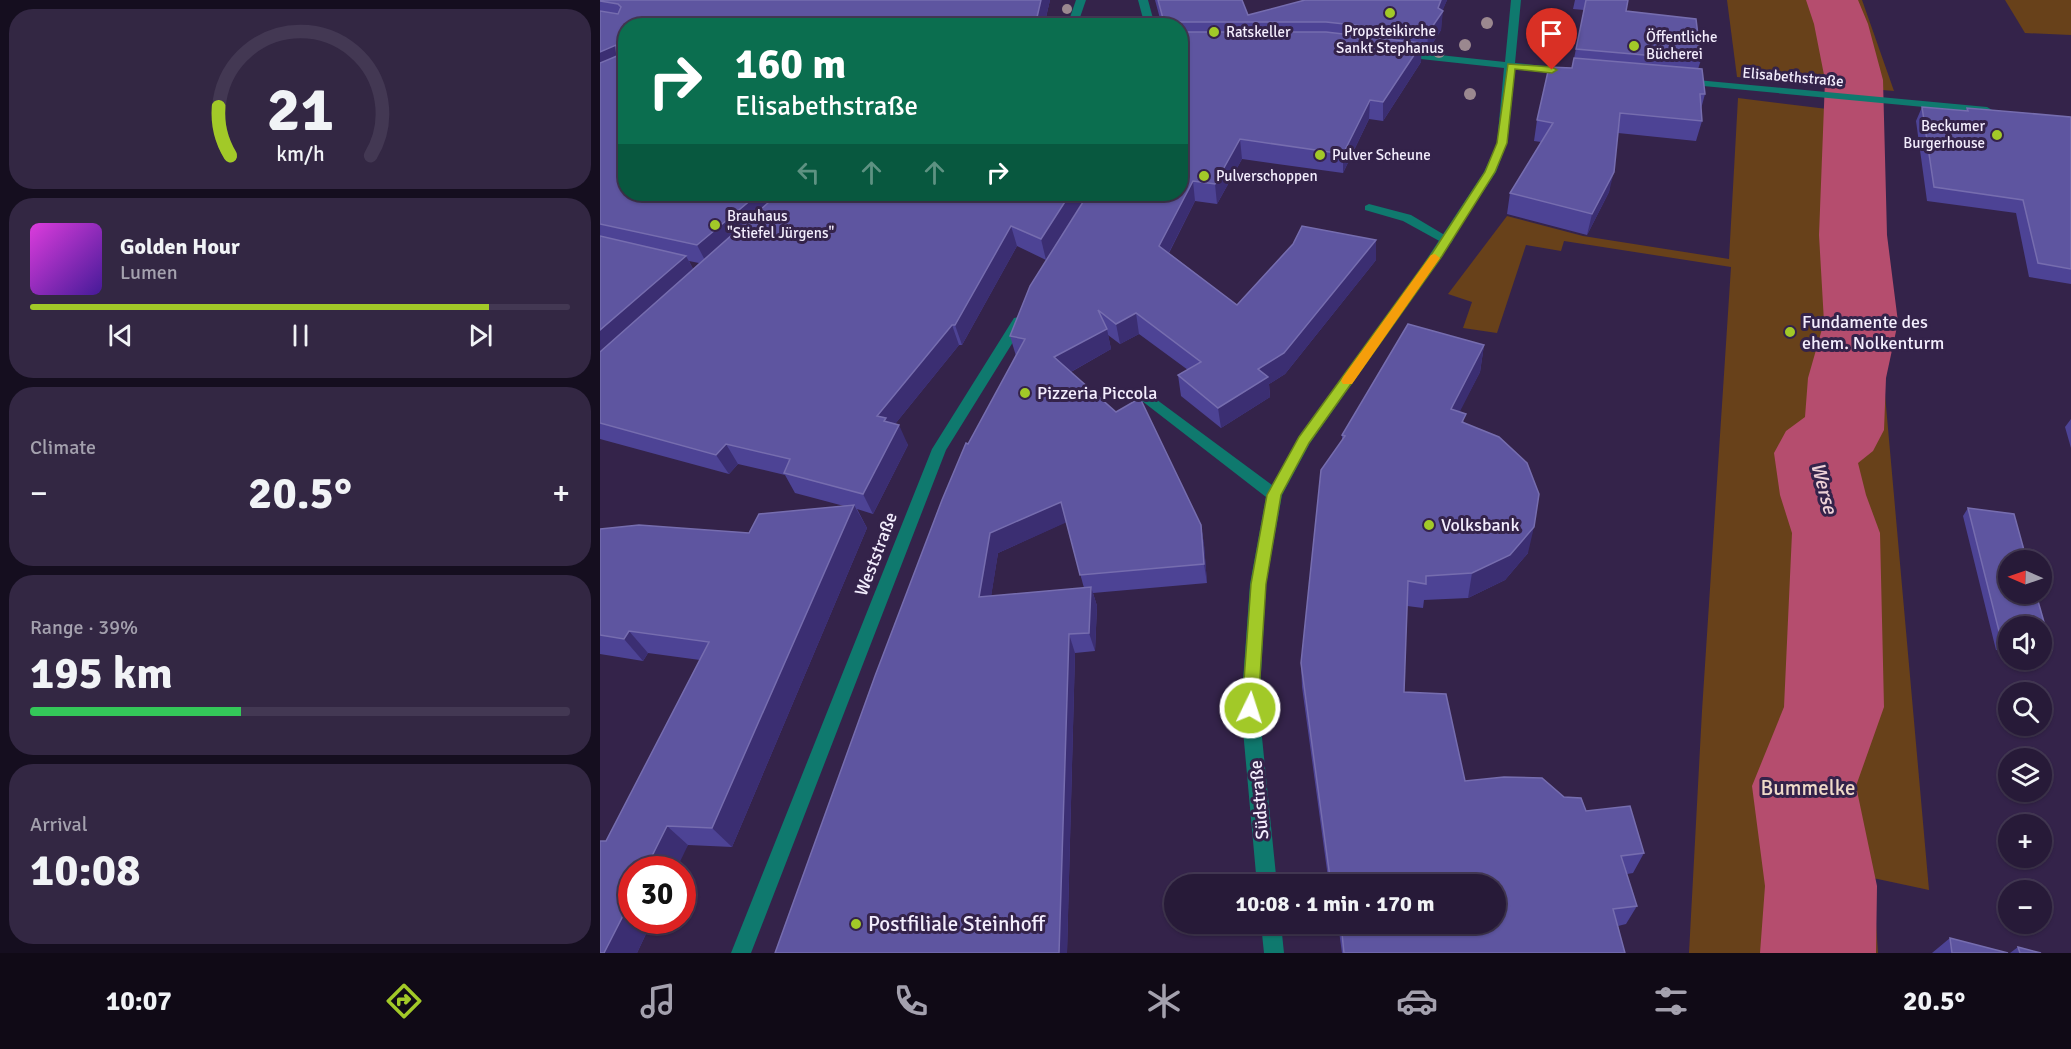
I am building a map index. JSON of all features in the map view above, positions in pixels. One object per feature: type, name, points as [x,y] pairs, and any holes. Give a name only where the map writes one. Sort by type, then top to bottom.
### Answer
[{"type":"street","points":[[1075,18],[1081,0]]},
{"type":"street","points":[[1143,0],[1148,18]]},
{"type":"street","name":"Südstraße","points":[[1266,874],[1250,708],[1258,584],[1274,495],[1304,440],[1447,240],[1490,172],[1502,143],[1516,0]]},
{"type":"street","points":[[1389,53],[1575,72]]},
{"type":"street","name":"Elisabethstraße","points":[[1675,81],[2001,111]]},
{"type":"street","points":[[1369,207],[1407,218],[1447,240]]},
{"type":"street","name":"Weststraße","points":[[741,953],[939,449],[1027,309]]},
{"type":"street","points":[[1140,393],[1274,495]]},
{"type":"street","points":[[1272,934],[1274,953]]},
{"type":"green space","points":[[1727,0],[1862,0],[1894,91],[1737,77]]},
{"type":"green space","points":[[2005,0],[2071,0],[2071,35],[2025,33]]},
{"type":"green space","name":"Bummelke","points":[[1738,98],[1860,113],[1929,890],[1873,878],[1878,953],[1689,953],[1702,711],[1731,267],[1564,241],[1561,251],[1526,245],[1497,333],[1463,328],[1472,302],[1448,294],[1507,216],[1583,236],[1729,259]]},
{"type":"building","points":[[1041,0],[1037,18],[618,18],[618,201],[750,201],[697,245],[600,224],[600,63],[617,56],[616,45],[600,52],[600,11],[618,14],[621,7],[618,4],[600,1]]},
{"type":"building","points":[[1158,0],[1242,0],[1248,15],[1305,0],[1441,0],[1438,8],[1443,11],[1428,33],[1326,22],[1188,22],[1188,18],[1163,18]]},
{"type":"building","points":[[1586,0],[1628,0],[1626,11],[1696,19],[1701,60],[1576,49]]},
{"type":"building","points":[[1188,32],[1326,32],[1422,43],[1383,102],[1370,100],[1343,154],[1240,139],[1215,184],[1193,181],[1188,191]]},
{"type":"building","points":[[1574,58],[1702,69],[1705,94],[1700,94],[1702,121],[1620,113],[1614,172],[1592,214],[1510,193],[1553,123],[1537,120],[1549,67],[1572,68]]},
{"type":"building","points":[[1922,107],[1968,111],[1967,108],[2071,117],[2071,269],[2038,263],[2023,200],[1934,187]]},
{"type":"building","points":[[770,201],[1065,201],[1041,239],[1011,226],[955,325],[952,325],[877,416],[886,418],[884,421],[899,425],[863,494],[784,473],[790,459],[726,444],[716,455],[600,423],[600,352]]},
{"type":"building","points":[[1084,201],[1183,201],[1159,246],[1237,305],[1293,244],[1302,226],[1376,240],[1284,353],[1258,369],[1268,377],[1218,408],[1178,375],[1201,362],[1136,313],[1116,324],[1098,310],[1107,329],[1054,357],[1116,412],[1140,398],[1201,525],[1204,564],[1080,575],[1061,502],[990,533],[979,597],[1091,587],[1089,633],[1069,634],[1059,953],[775,953],[875,676],[942,500],[966,443],[968,444],[1025,339],[1010,336],[1030,286]]},
{"type":"building","points":[[600,236],[686,256],[600,330]]},
{"type":"building","points":[[1408,324],[1484,345],[1451,409],[1466,414],[1462,422],[1499,437],[1527,463],[1539,494],[1534,527],[1510,555],[1472,573],[1426,576],[1426,584],[1408,581],[1404,692],[1446,694],[1465,781],[1504,777],[1542,778],[1564,797],[1581,798],[1586,811],[1630,806],[1644,853],[1621,856],[1637,906],[1613,909],[1625,953],[1344,953],[1342,934],[1506,934],[1506,874],[1330,874],[1301,663],[1321,470],[1345,436],[1342,435]]},
{"type":"building","points":[[854,505],[712,828],[667,826],[652,856],[618,856],[618,926],[604,953],[600,953],[600,841],[606,841],[709,642],[629,631],[624,639],[600,635],[600,529],[639,525],[749,533],[759,514]]},
{"type":"building","points":[[1968,508],[2014,514],[2024,550],[1998,550],[1998,604],[2039,604],[2042,616],[1998,616],[1998,627]]},
{"type":"building","points":[[1950,938],[2008,953],[1952,953]]},
{"type":"building","points":[[2018,947],[2041,953],[2020,953]]},
{"type":"waterway","name":"Werse","points":[[1818,953],[1821,886],[1804,786],[1834,707],[1836,533],[1823,495],[1815,453],[1844,430],[1847,378],[1861,322],[1853,235],[1854,80],[1841,24],[1832,0]]},
{"type":"slow traffic","points":[[1348,381],[1435,258]]},
{"type":"place","name":"Propsteikirche Sankt Stephanus","points":[[1390,13]]},
{"type":"place","name":"Ratskeller","points":[[1214,32]]},
{"type":"place","name":"Öffentliche Bücherei","points":[[1634,46]]},
{"type":"place","name":"Beckumer Burgerhouse","points":[[1997,135]]},
{"type":"place","name":"Pulver Scheune","points":[[1320,155]]},
{"type":"place","name":"Pulverschoppen","points":[[1204,176]]},
{"type":"place","name":"Brauhaus \"Stiefel Jürgens\"","points":[[715,225]]},
{"type":"place","name":"Fundamente des ehem. Nolkenturm","points":[[1790,332]]},
{"type":"place","name":"Pizzeria Piccola","points":[[1025,393]]},
{"type":"place","name":"Volksbank","points":[[1429,525]]},
{"type":"place","name":"Postfiliale Steinhoff","points":[[856,924]]},
{"type":"route","points":[[1250,708],[1258,584],[1274,495],[1304,440],[1438,254],[1490,172],[1502,143],[1511,66],[1552,70]]}]
